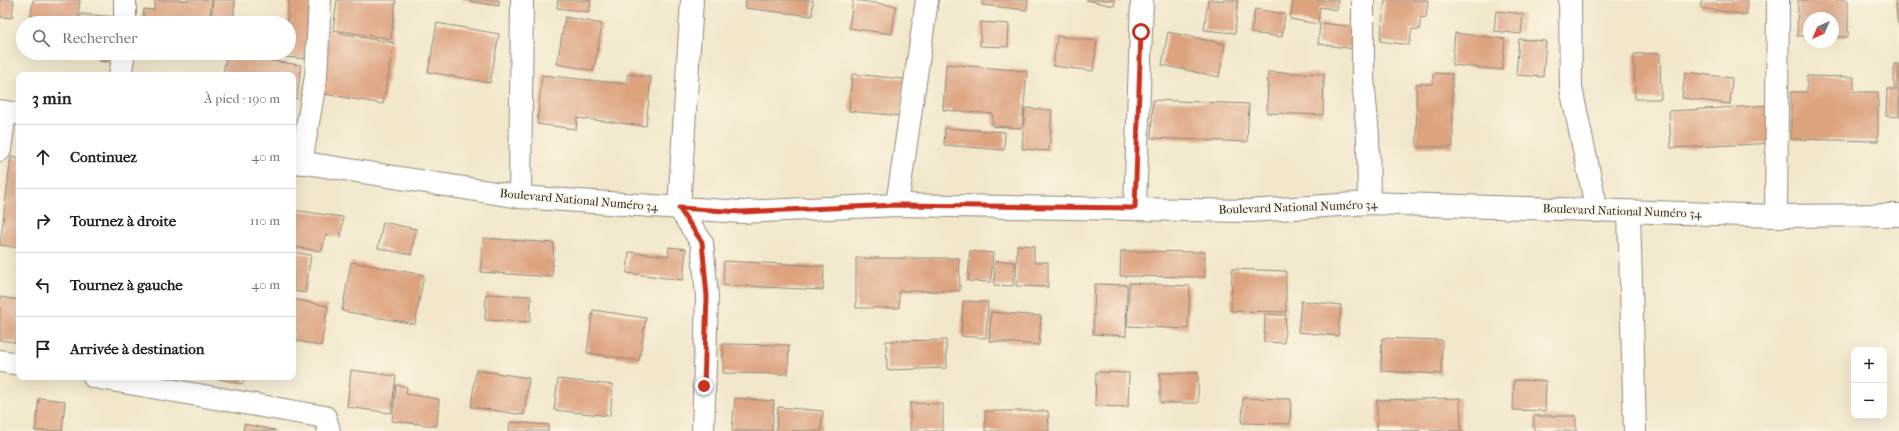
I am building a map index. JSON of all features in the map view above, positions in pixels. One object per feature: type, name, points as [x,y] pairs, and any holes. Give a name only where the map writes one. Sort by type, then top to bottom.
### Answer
[{"type":"street","points":[[125,0],[125,16]]},
{"type":"street","points":[[297,162],[316,76],[320,0]]},
{"type":"street","points":[[520,197],[522,0]]},
{"type":"street","points":[[692,0],[679,208],[702,242],[707,296],[703,431]]},
{"type":"street","points":[[897,205],[927,0]]},
{"type":"street","points":[[1135,208],[1142,0]]},
{"type":"street","points":[[1363,0],[1363,78],[1368,136],[1369,203]]},
{"type":"street","points":[[1570,0],[1571,88],[1597,211]]},
{"type":"street","points":[[1776,216],[1778,0]]},
{"type":"street","points":[[121,72],[123,60]]},
{"type":"street","points":[[0,150],[8,112]]},
{"type":"street","name":"Boulevard National Numéro 34","points":[[297,162],[520,197],[741,212],[897,205],[1249,211],[1369,203],[1776,216],[1899,215]]},
{"type":"street","points":[[1630,212],[1635,431]]},
{"type":"street","points":[[0,361],[16,364]]},
{"type":"street","points":[[111,380],[326,417],[329,431]]},
{"type":"building","points":[[0,0],[14,0],[12,18],[0,17]]},
{"type":"building","points":[[33,0],[80,0],[78,16],[31,16]]},
{"type":"building","points":[[155,0],[212,0],[210,16],[143,16],[144,9],[154,10]]},
{"type":"building","points":[[213,0],[235,0],[234,16],[212,16]]},
{"type":"building","points":[[289,0],[315,0],[309,59],[296,58],[296,16],[288,16]]},
{"type":"building","points":[[337,0],[396,0],[391,39],[333,30]]},
{"type":"building","points":[[461,0],[499,0],[499,6]]},
{"type":"building","points":[[558,0],[591,0],[589,12],[557,8]]},
{"type":"building","points":[[746,0],[813,0],[812,16],[745,8]]},
{"type":"building","points":[[853,0],[896,6],[892,34],[849,28]]},
{"type":"building","points":[[982,0],[1028,0],[1027,10],[982,5]]},
{"type":"building","points":[[1086,0],[1115,0],[1114,6]]},
{"type":"building","points":[[1208,0],[1238,0],[1235,33],[1204,30]]},
{"type":"building","points":[[1293,0],[1338,0],[1337,10],[1320,7],[1318,24],[1290,19]]},
{"type":"building","points":[[1385,0],[1428,0],[1426,18],[1421,17],[1419,30],[1412,29],[1409,45],[1380,41]]},
{"type":"building","points":[[1702,0],[1748,0],[1746,15],[1701,8]]},
{"type":"building","points":[[1798,0],[1848,0],[1848,37],[1839,37],[1839,12],[1803,12],[1803,36],[1797,36]]},
{"type":"building","points":[[1895,0],[1899,0],[1899,23],[1898,23]]},
{"type":"building","points":[[1255,9],[1285,14],[1282,37],[1251,33]]},
{"type":"building","points":[[1496,11],[1523,14],[1521,34],[1494,31]]},
{"type":"building","points":[[80,14],[105,16],[80,16]]},
{"type":"building","points":[[565,17],[602,24],[594,71],[557,64]]},
{"type":"building","points":[[981,22],[1009,24],[1008,47],[980,46]]},
{"type":"building","points":[[437,23],[499,34],[490,83],[428,72]]},
{"type":"building","points":[[1320,23],[1357,27],[1355,49],[1318,44]]},
{"type":"building","points":[[328,31],[394,43],[383,104],[319,93]]},
{"type":"building","points":[[1168,32],[1225,44],[1219,77],[1162,65]]},
{"type":"building","points":[[1455,33],[1505,39],[1502,70],[1452,65]]},
{"type":"building","points":[[1057,36],[1097,41],[1093,71],[1053,66]]},
{"type":"building","points":[[1519,39],[1546,41],[1543,77],[1516,75]]},
{"type":"building","points":[[1660,53],[1661,99],[1635,99],[1634,54]]},
{"type":"building","points":[[99,60],[114,60],[114,62]]},
{"type":"building","points":[[225,60],[264,60],[301,65],[297,99],[296,72],[223,72]]},
{"type":"building","points":[[946,64],[1027,71],[1022,128],[992,126],[993,114],[943,110]]},
{"type":"building","points":[[1894,64],[1899,64],[1899,87],[1894,87]]},
{"type":"building","points":[[1268,72],[1324,74],[1323,115],[1267,113]]},
{"type":"building","points":[[1685,72],[1732,78],[1730,104],[1682,98]]},
{"type":"building","points":[[1433,73],[1452,74],[1453,147],[1417,147],[1416,84],[1433,84]]},
{"type":"building","points":[[628,74],[651,77],[646,126],[577,118],[576,129],[537,124],[542,75],[626,84]]},
{"type":"building","points":[[852,74],[904,79],[901,116],[849,111]]},
{"type":"building","points":[[1807,76],[1854,77],[1854,92],[1878,92],[1878,141],[1791,139],[1791,92],[1807,92]]},
{"type":"building","points":[[1887,89],[1899,89],[1899,117],[1886,116]]},
{"type":"building","points":[[1153,100],[1249,104],[1247,142],[1151,138]]},
{"type":"building","points":[[1774,105],[1776,143],[1671,148],[1669,111]]},
{"type":"building","points":[[1025,108],[1052,110],[1049,151],[1022,149]]},
{"type":"building","points":[[945,128],[1005,132],[1004,150],[944,145]]},
{"type":"building","points":[[11,157],[16,158],[16,248],[0,245]]},
{"type":"building","points":[[296,210],[343,217],[341,237],[325,235],[322,251],[296,247]]},
{"type":"building","points":[[383,222],[416,229],[411,255],[378,248]]},
{"type":"building","points":[[483,238],[554,243],[552,277],[481,272]]},
{"type":"building","points":[[1017,245],[1034,246],[1034,262],[1048,262],[1048,287],[1016,286]]},
{"type":"building","points":[[669,247],[686,249],[683,280],[627,273],[629,252],[668,256]]},
{"type":"building","points":[[970,251],[993,253],[991,282],[968,281]]},
{"type":"building","points":[[1121,251],[1205,252],[1205,277],[1120,276]]},
{"type":"building","points":[[296,252],[311,255],[305,293],[296,292]]},
{"type":"building","points":[[856,258],[959,258],[960,291],[899,291],[899,308],[856,308]]},
{"type":"building","points":[[724,261],[824,266],[823,290],[723,285]]},
{"type":"building","points":[[995,261],[1015,262],[1013,286],[994,285]]},
{"type":"building","points":[[351,262],[424,275],[415,324],[342,311]]},
{"type":"building","points":[[1232,269],[1286,271],[1286,312],[1231,311]]},
{"type":"building","points":[[1129,283],[1190,286],[1188,329],[1127,326]]},
{"type":"building","points":[[1095,284],[1127,285],[1126,336],[1093,334]]},
{"type":"building","points":[[486,294],[531,296],[530,322],[485,320]]},
{"type":"building","points":[[0,297],[16,300],[16,343],[0,340]]},
{"type":"building","points":[[296,300],[328,306],[321,346],[296,341]]},
{"type":"building","points":[[963,301],[988,302],[986,338],[961,336]]},
{"type":"building","points":[[1301,301],[1341,305],[1338,336],[1298,332]]},
{"type":"building","points":[[593,310],[646,318],[639,361],[587,353]]},
{"type":"building","points":[[991,312],[1041,316],[1039,345],[989,341]]},
{"type":"building","points":[[1265,314],[1286,315],[1284,343],[1264,342]]},
{"type":"building","points":[[1382,338],[1442,340],[1441,374],[1381,371]]},
{"type":"building","points":[[946,340],[947,368],[887,370],[886,341]]},
{"type":"building","points":[[723,344],[789,345],[788,374],[723,373]]},
{"type":"building","points":[[351,370],[396,376],[391,413],[347,407]]},
{"type":"building","points":[[476,370],[529,378],[524,415],[471,407]]},
{"type":"building","points":[[1096,372],[1129,373],[1128,407],[1095,406]]},
{"type":"building","points":[[1160,373],[1198,373],[1198,403],[1160,403]]},
{"type":"building","points":[[558,379],[613,385],[610,416],[554,410]]},
{"type":"building","points":[[223,380],[244,380],[243,384]]},
{"type":"building","points":[[1514,380],[1546,381],[1545,411],[1513,410]]},
{"type":"building","points":[[396,385],[407,387],[406,394],[439,399],[437,426],[392,421]]},
{"type":"building","points":[[39,398],[65,401],[62,431],[35,431]]},
{"type":"building","points":[[735,398],[774,401],[772,431],[732,431]]},
{"type":"building","points":[[1243,398],[1291,399],[1290,424],[1242,423]]},
{"type":"building","points":[[1460,398],[1461,431],[1377,430],[1377,400]]},
{"type":"building","points":[[910,403],[943,404],[943,431],[910,431]]},
{"type":"building","points":[[778,407],[823,411],[821,431],[776,431]]},
{"type":"building","points":[[985,411],[1048,411],[1049,431],[985,431]]},
{"type":"building","points":[[1534,416],[1576,416],[1576,431],[1534,431]]},
{"type":"building","points":[[510,422],[549,425],[548,431],[509,431]]},
{"type":"building","points":[[244,424],[275,430],[275,431],[243,431]]},
{"type":"route","points":[[704,386],[707,296],[702,242],[679,208],[741,212],[897,205],[1135,208],[1141,32]]}]
